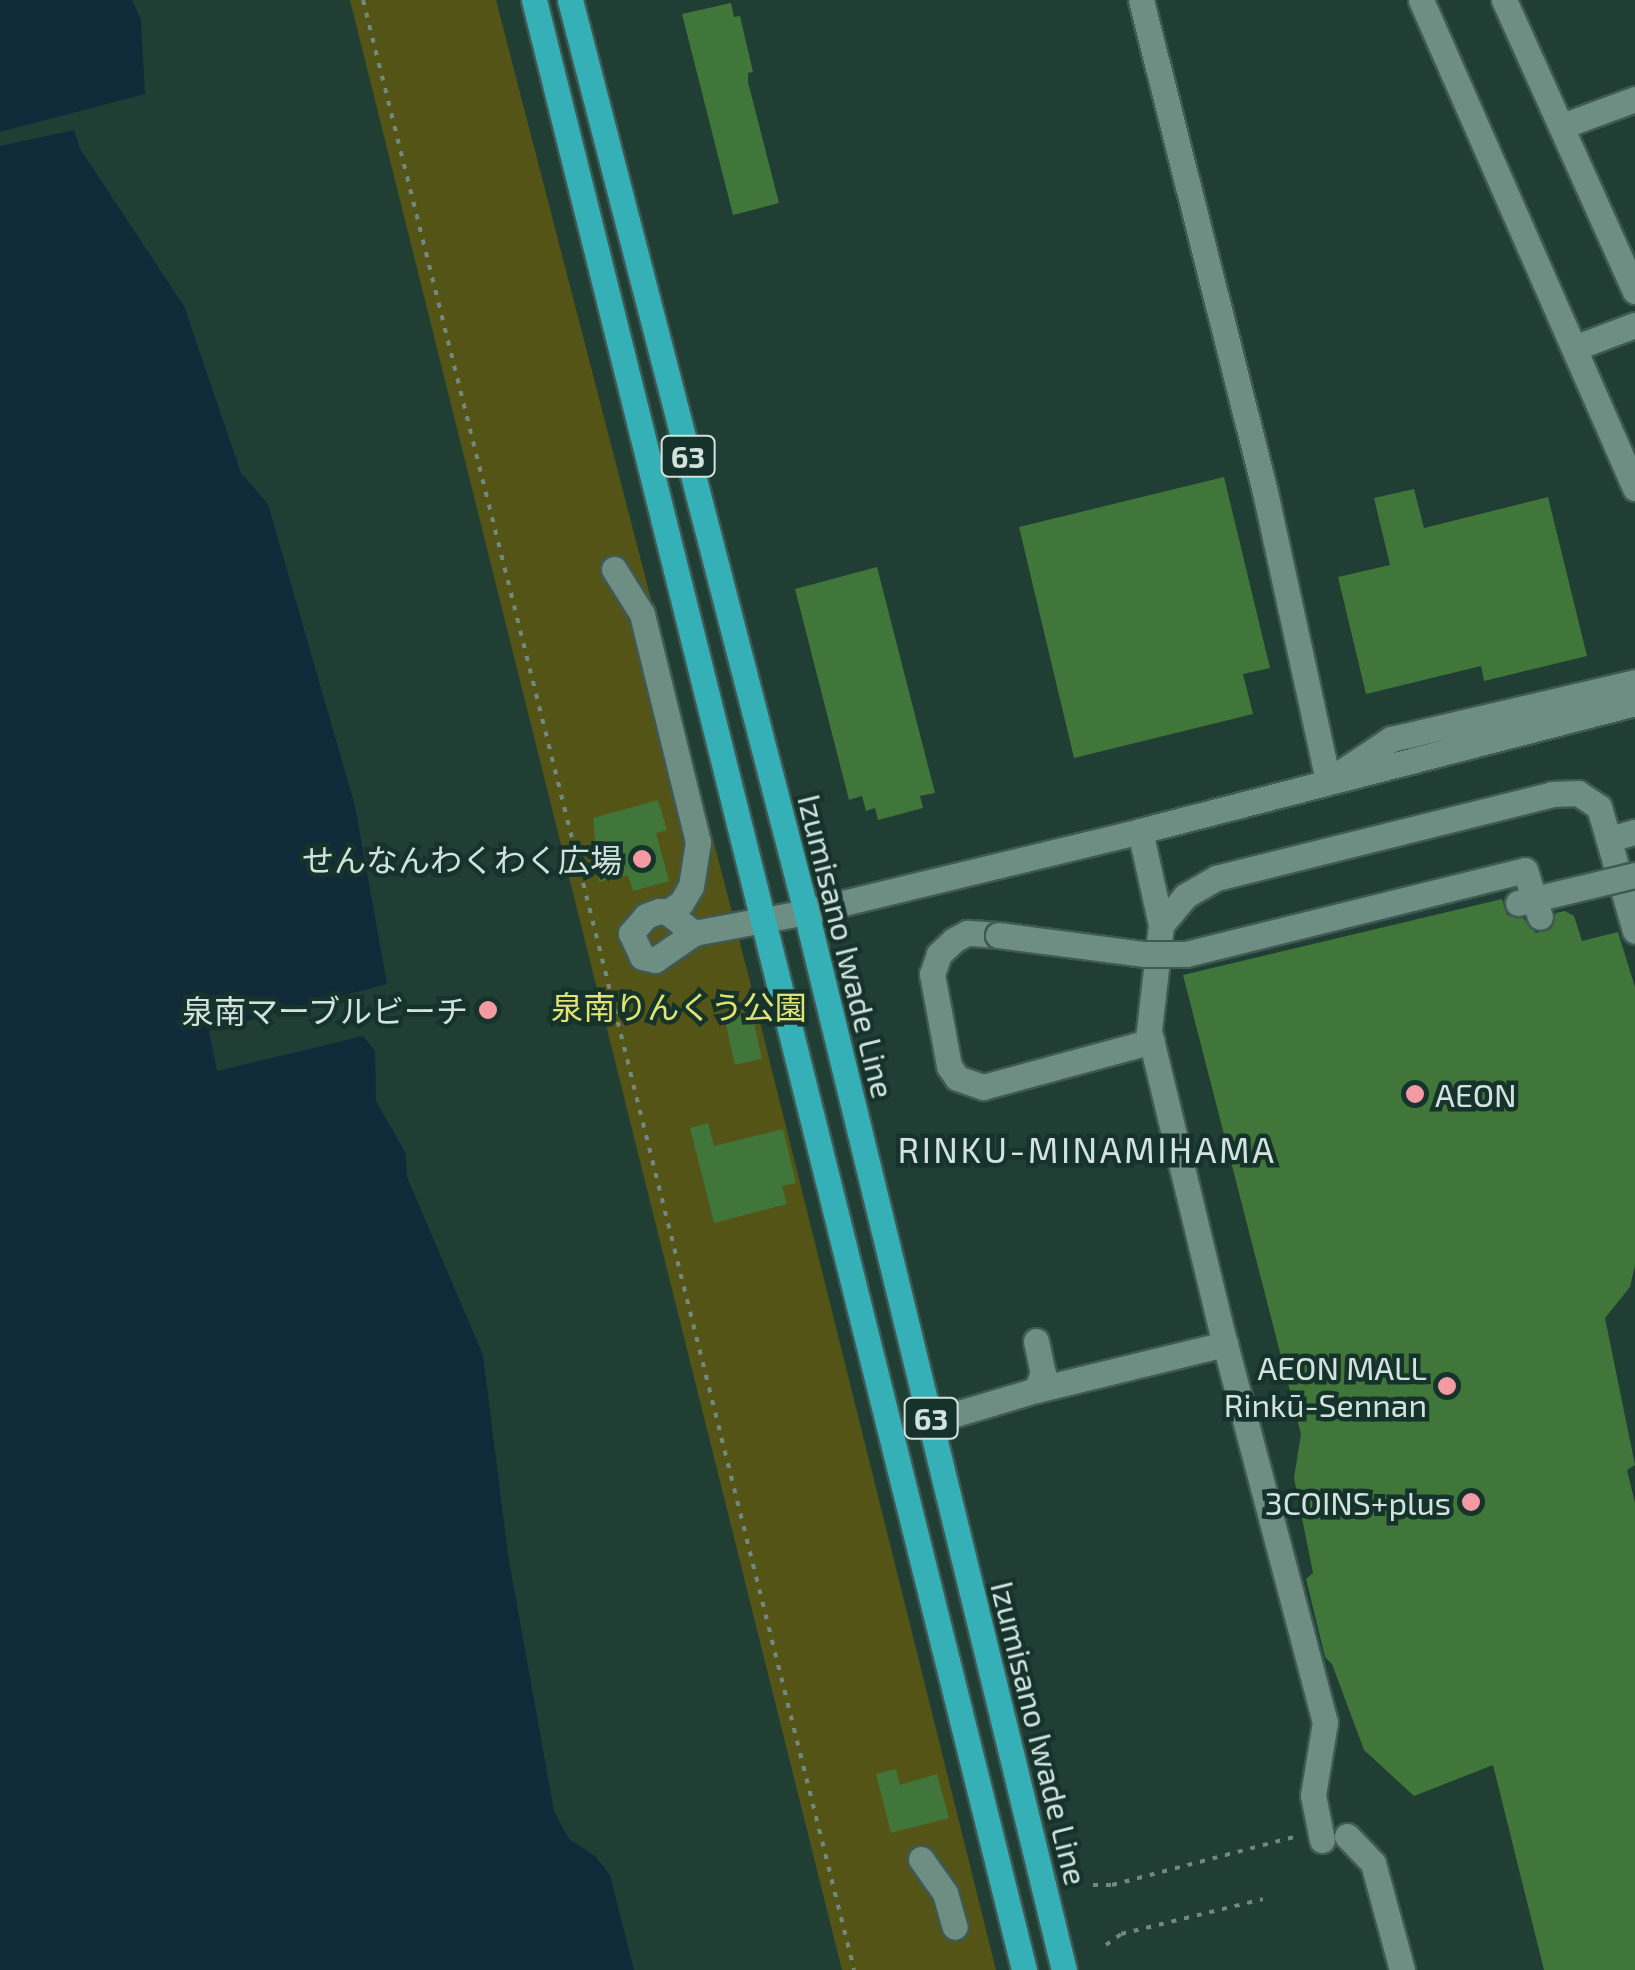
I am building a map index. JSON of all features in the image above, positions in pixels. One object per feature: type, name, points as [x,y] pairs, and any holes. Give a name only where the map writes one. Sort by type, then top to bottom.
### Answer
[{"type":"main road","name":"63","points":[[534,0],[1024,1970]]},
{"type":"main road","name":"Izumisano Iwade Line","points":[[570,0],[806,912],[1064,1970]]},
{"type":"street","points":[[1141,0],[1264,492],[1328,781]]},
{"type":"street","points":[[1421,0],[1635,488]]},
{"type":"street","points":[[1504,0],[1635,291]]},
{"type":"street","points":[[1562,126],[1635,99]]},
{"type":"street","points":[[1574,348],[1635,325]]},
{"type":"street","points":[[614,569],[642,614],[698,842],[691,886],[681,902],[667,912],[646,916],[632,933],[642,957],[655,960],[668,955],[694,933],[806,912],[1140,831],[1635,702]]},
{"type":"street","points":[[1328,781],[1391,739],[1635,682]]},
{"type":"street","points":[[1161,925],[1186,896],[1216,878],[1552,794],[1578,793],[1599,806],[1623,835],[1635,931]]},
{"type":"street","points":[[1140,831],[1161,925],[1152,1041],[1225,1344],[1326,1722],[1313,1795],[1324,1837],[1374,1863],[1402,1970]]},
{"type":"street","points":[[1152,1041],[984,1087],[957,1078],[950,1066],[932,974],[939,954],[967,933],[1145,954],[1186,954],[1525,870],[1529,910],[1635,875]]},
{"type":"street","points":[[667,912],[694,933]]},
{"type":"street","points":[[1036,1341],[1043,1372],[1036,1390]]},
{"type":"street","points":[[932,1421],[1036,1390],[1225,1344]]},
{"type":"street","points":[[916,1862],[950,1928]]},
{"type":"path","points":[[363,0],[854,1970]]},
{"type":"path","points":[[1093,1885],[1112,1885],[1324,1837]]},
{"type":"path","points":[[1106,1945],[1121,1934],[1263,1898]]},
{"type":"green space","name":"泉南りんくう公園","points":[[350,0],[496,0],[749,978],[996,1970],[842,1970]]},
{"type":"water","points":[[0,0],[132,0],[141,20],[145,94],[0,132]]},
{"type":"water","points":[[74,130],[80,149],[184,306],[241,473],[268,504],[355,806],[387,984],[209,1031],[217,1071],[363,1036],[375,1051],[376,1101],[406,1154],[407,1177],[483,1355],[508,1555],[554,1811],[569,1839],[595,1856],[610,1875],[634,1970],[0,1970],[0,146]]},
{"type":"building","points":[[731,3],[734,17],[740,16],[753,72],[748,73],[748,82],[779,203],[733,215],[682,14]]},
{"type":"building","points":[[1224,477],[1270,668],[1243,674],[1253,714],[1074,758],[1019,527]]},
{"type":"building","points":[[1414,489],[1424,528],[1548,497],[1587,656],[1484,681],[1481,666],[1366,694],[1338,577],[1390,565],[1374,498]]},
{"type":"building","points":[[877,567],[935,793],[920,796],[923,808],[878,820],[875,808],[866,811],[862,796],[849,800],[795,589]]},
{"type":"building","points":[[658,800],[667,830],[656,833],[669,881],[633,891],[628,875],[599,882],[593,818]]},
{"type":"building","name":"AEON MALL Rinkū-Sennan","points":[[1502,899],[1507,915],[1523,918],[1536,933],[1551,929],[1556,913],[1565,911],[1574,916],[1582,941],[1618,932],[1635,987],[1635,1265],[1630,1287],[1605,1318],[1635,1465],[1627,1470],[1635,1503],[1635,1970],[1544,1970],[1493,1765],[1414,1796],[1364,1750],[1332,1664],[1325,1657],[1306,1579],[1313,1573],[1294,1478],[1301,1434],[1183,975]]},
{"type":"building","points":[[752,1012],[762,1059],[735,1065],[725,1018]]},
{"type":"building","points":[[708,1123],[714,1146],[783,1129],[796,1183],[782,1186],[787,1204],[714,1223],[690,1128]]},
{"type":"building","points":[[896,1769],[900,1785],[937,1774],[949,1818],[891,1833],[876,1774]]},
{"type":"place","name":"せんなんわくわく広場","points":[[642,859]]},
{"type":"place","name":"泉南マーブルビーチ","points":[[488,1010]]},
{"type":"place","name":"AEON","points":[[1415,1094]]},
{"type":"place","name":"AEON MALL Rinkū-Sennan","points":[[1447,1386]]},
{"type":"place","name":"3COINS+plus","points":[[1471,1502]]},
{"type":"district","name":"RINKU-MINAMIHAMA","points":[[1087,1149]]}]
